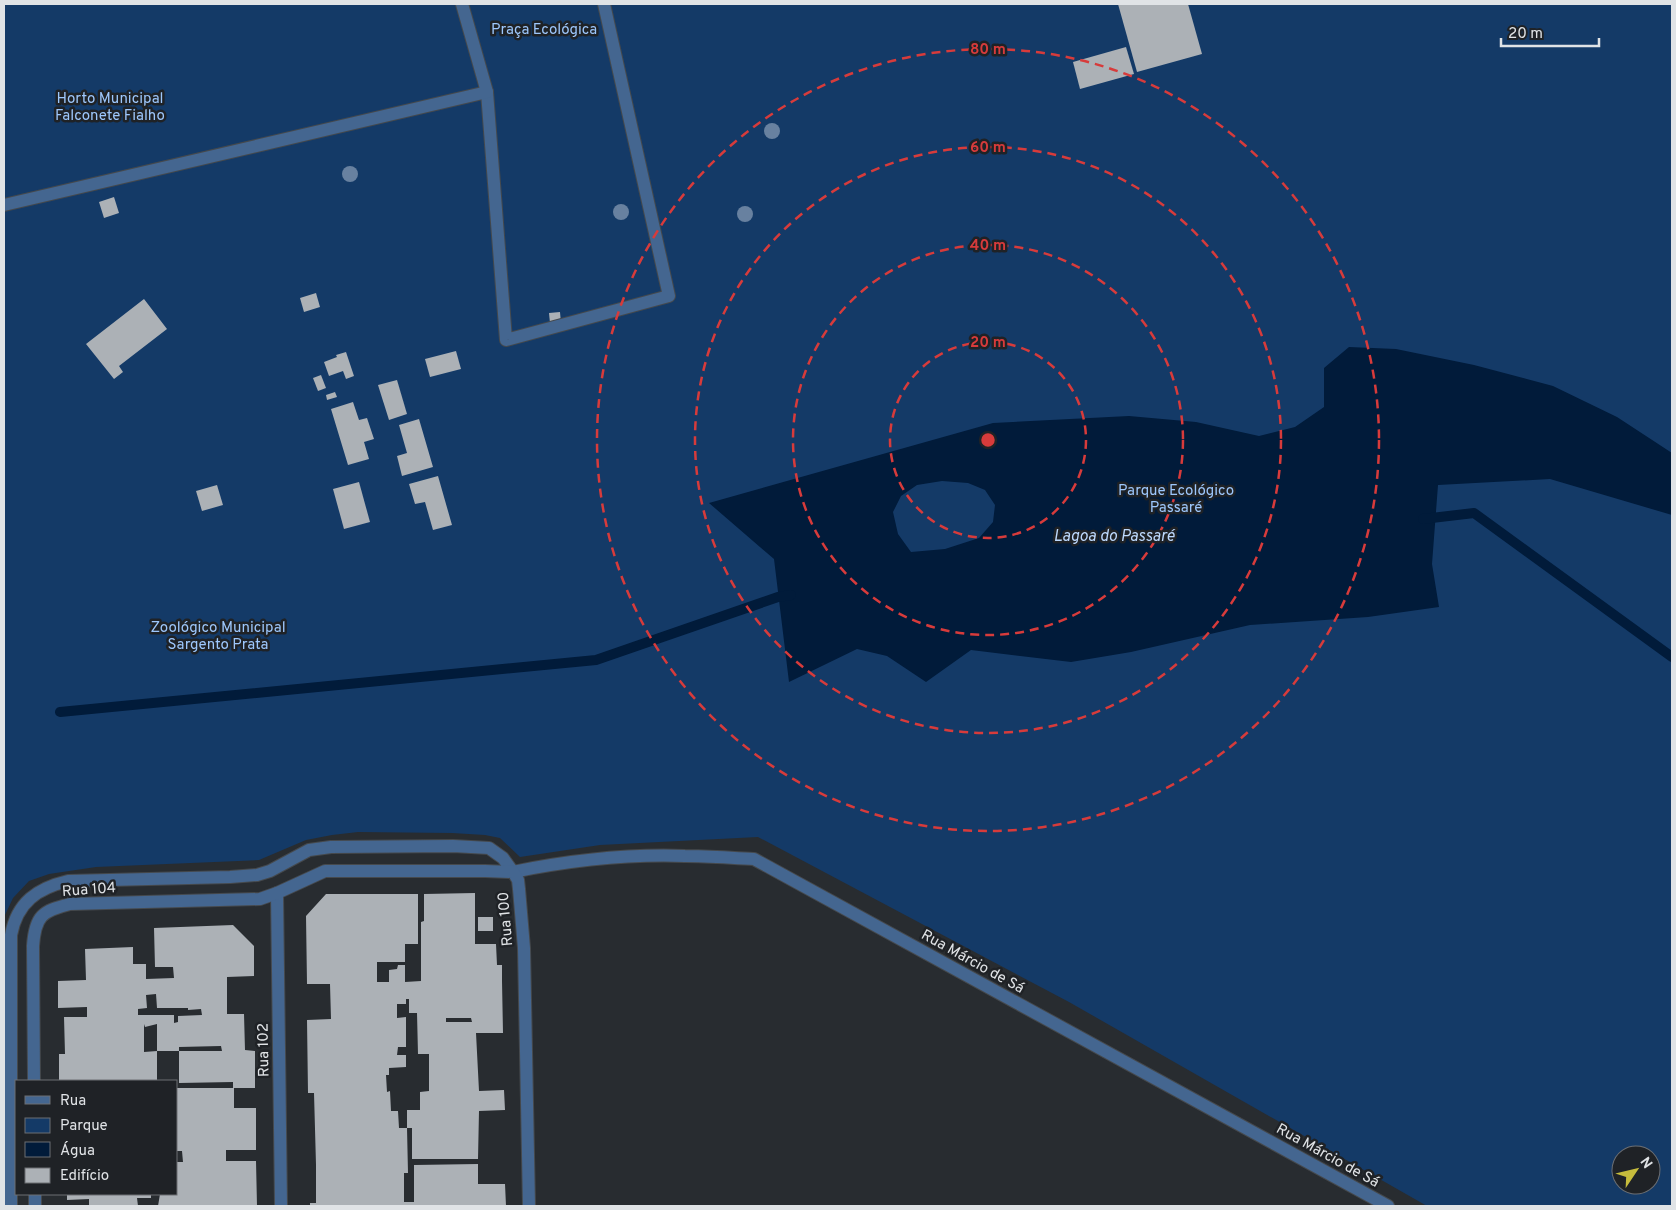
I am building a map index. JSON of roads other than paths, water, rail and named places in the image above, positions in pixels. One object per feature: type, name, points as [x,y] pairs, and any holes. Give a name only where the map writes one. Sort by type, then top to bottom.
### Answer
[{"type":"street","points":[[462,4],[487,92],[506,340],[669,296],[604,4]]},
{"type":"street","points":[[4,205],[487,92]]},
{"type":"street","points":[[11,1206],[11,935],[13,923],[23,905],[42,890],[68,881],[257,875],[276,868],[309,850],[331,847],[453,846],[489,848],[503,858],[514,872]]},
{"type":"street","name":"Rua Márcio de Sá","points":[[514,872],[544,866],[609,859],[683,856],[754,859],[1388,1206]]},
{"type":"street","name":"Rua 100","points":[[277,894],[325,870],[514,872],[520,889],[524,948],[529,1206]]},
{"type":"street","name":"Rua 104","points":[[34,1080],[34,927],[51,909],[70,904],[260,899],[277,894]]},
{"type":"street","name":"Rua 102","points":[[277,894],[281,1206]]},
{"type":"water","name":"Lagoa do Passaré","points":[[1349,347],[1396,349],[1474,365],[1553,386],[1617,417],[1672,453],[1672,515],[1550,479],[1438,485],[1432,564],[1439,607],[1368,617],[1250,625],[1131,652],[1071,662],[971,650],[926,682],[887,656],[857,649],[789,682],[774,559],[709,503],[993,423],[1129,416],[1196,422],[1259,436],[1295,427],[1324,407],[1324,368]],"holes":[[[942,481],[968,483],[985,490],[995,505],[993,522],[979,538],[945,549],[911,552],[898,534],[893,512],[901,496],[917,485]]]},
{"type":"waterway","points":[[1423,519],[1474,513],[1672,657]]},
{"type":"waterway","points":[[60,712],[596,660],[778,597],[791,595]]},
{"type":"park label","name":"Praça Ecológica","points":[[544,29]]},
{"type":"park label","name":"Horto Municipal Falconete Fialho","points":[[110,106]]},
{"type":"park label","name":"Parque Ecológico Passaré","points":[[1176,498]]},
{"type":"park label","name":"Zoológico Municipal Sargento Prata","points":[[218,636]]}]
